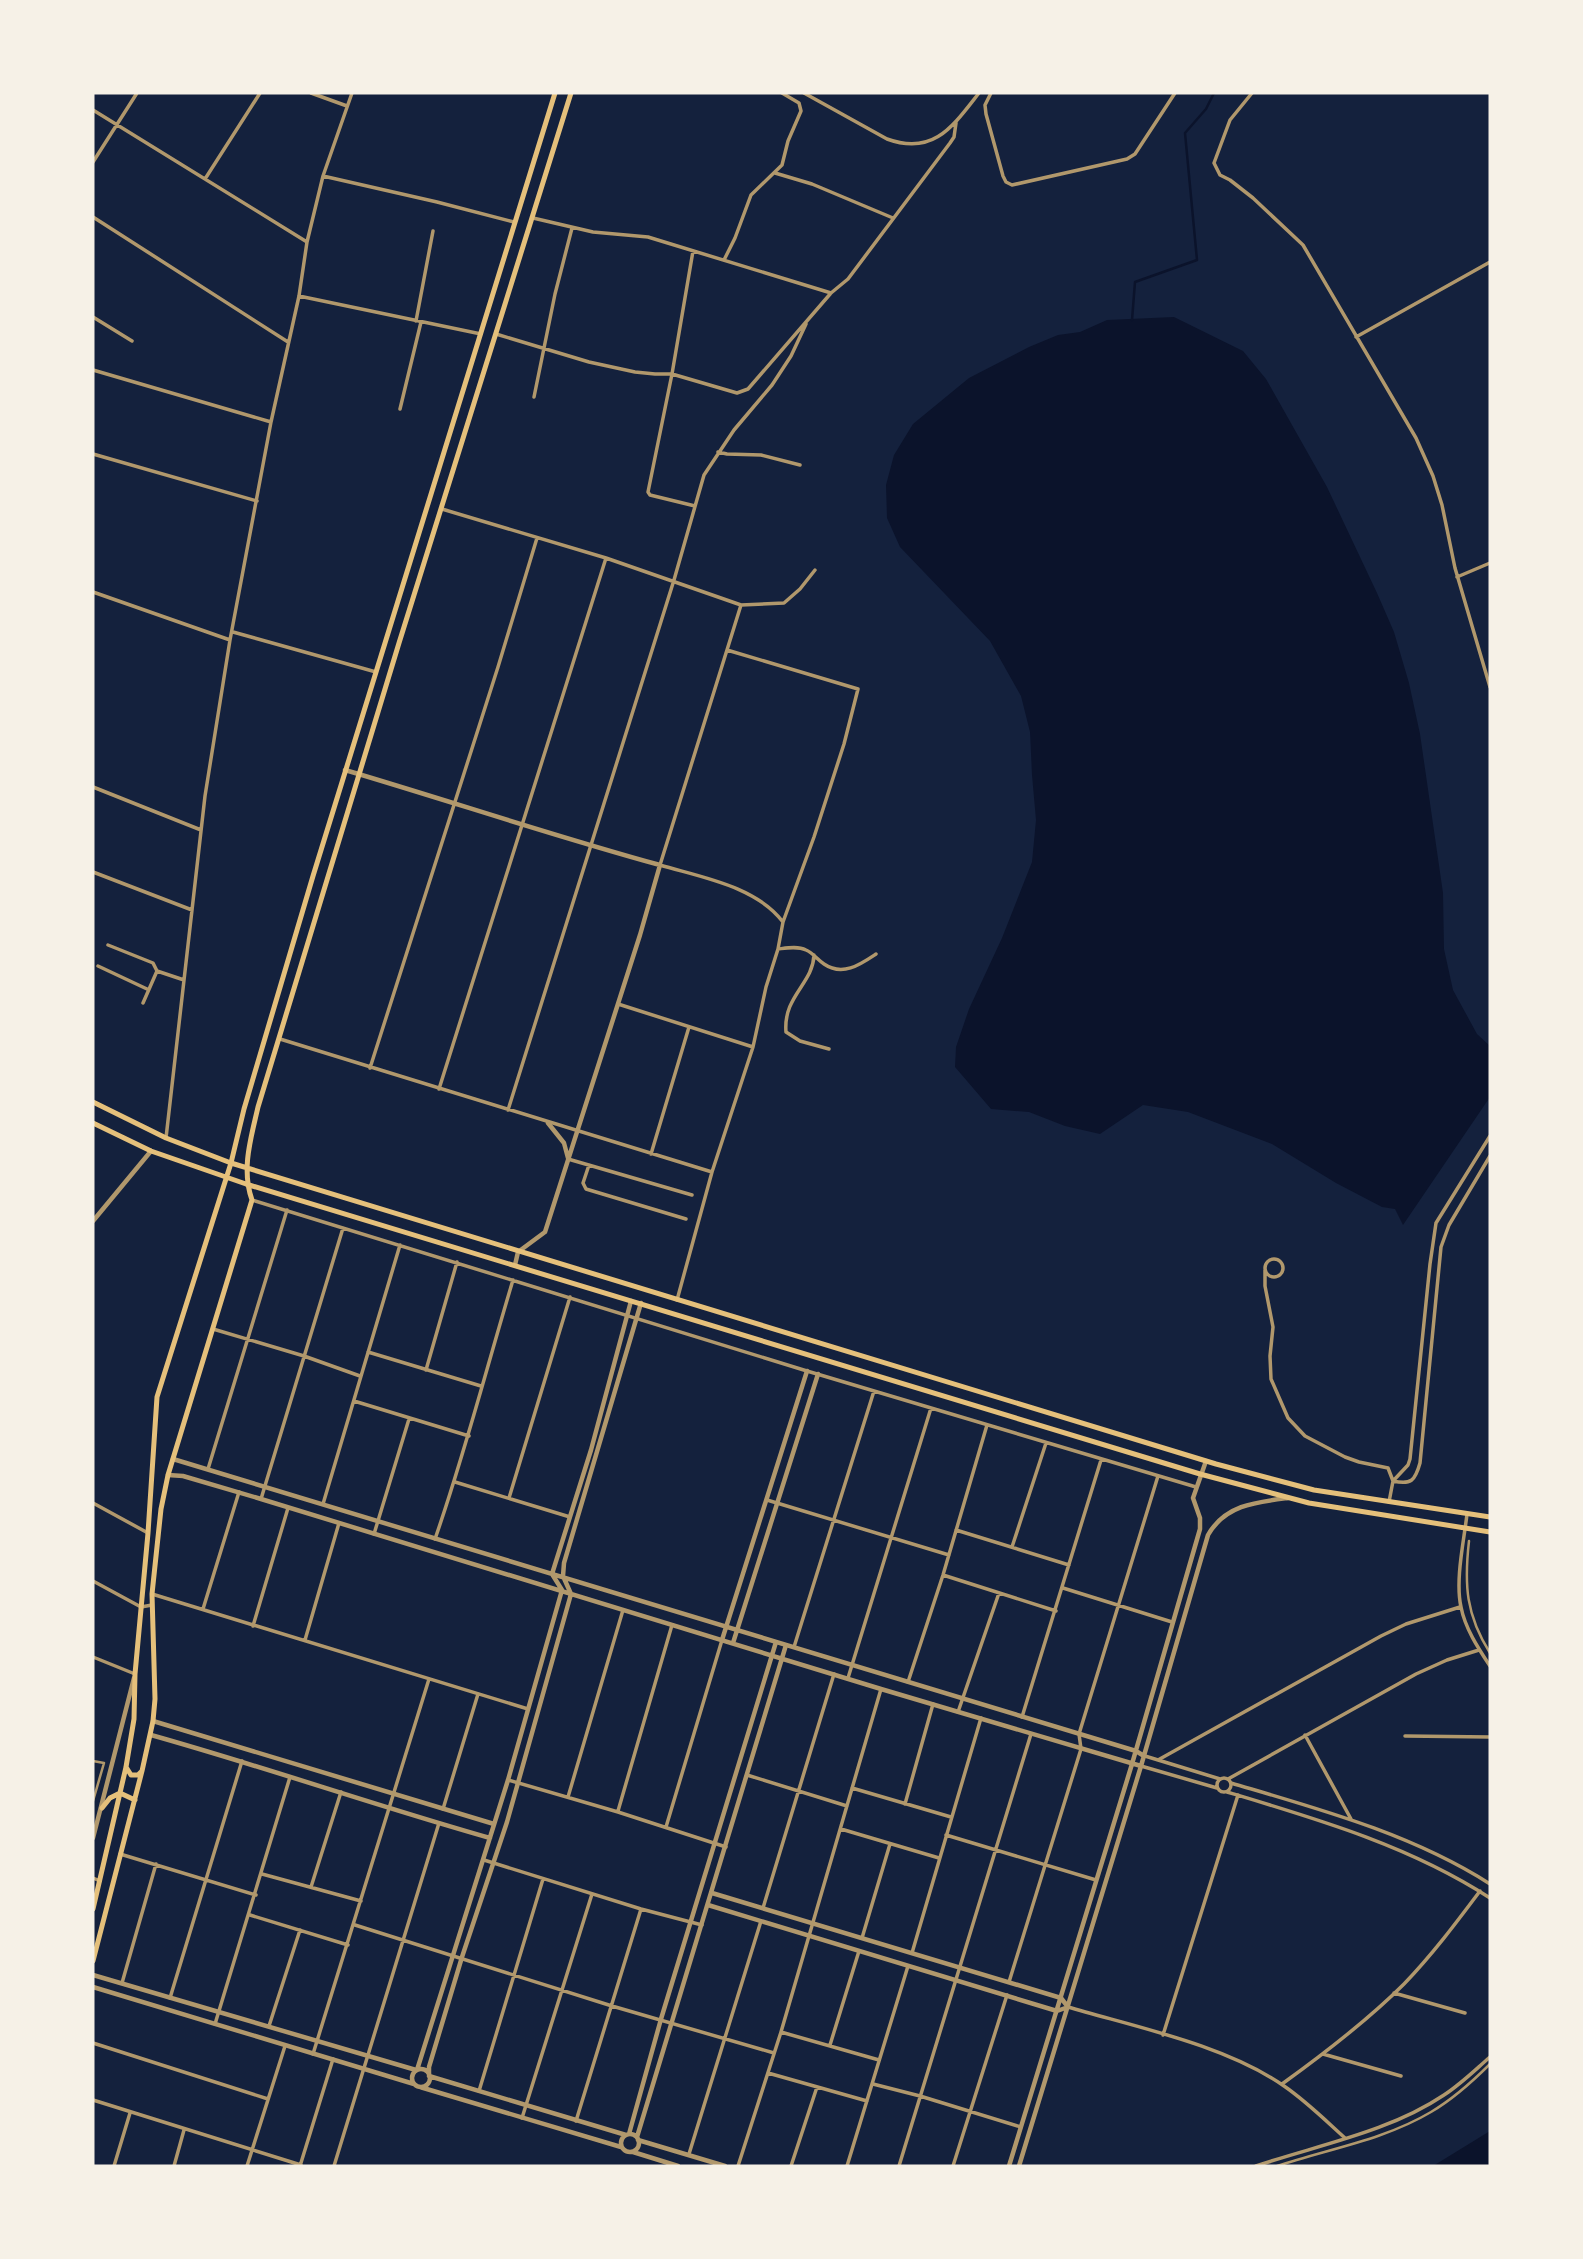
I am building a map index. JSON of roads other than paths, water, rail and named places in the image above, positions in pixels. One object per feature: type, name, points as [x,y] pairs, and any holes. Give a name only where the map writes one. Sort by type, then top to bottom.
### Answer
[{"type":"main road","points":[[93,1909],[134,1719],[135,1674],[157,1397],[232,1163],[249,1094],[345,770],[555,93]]},
{"type":"main road","points":[[93,1961],[151,1735],[155,1699],[152,1594],[161,1509],[168,1475],[252,1200],[246,1184],[247,1167],[258,1107],[571,93]]},
{"type":"main road","points":[[458,406],[473,411]]},
{"type":"main road","points":[[454,421],[469,425]]},
{"type":"main road","points":[[93,1102],[166,1138],[232,1163],[1206,1461],[1288,1485],[1490,1517]]},
{"type":"main road","points":[[93,1109],[98,1107],[108,1110]]},
{"type":"main road","points":[[93,1123],[151,1151],[246,1184],[1202,1475],[1287,1498],[1490,1531]]},
{"type":"main road","points":[[1030,1422],[1035,1407]]},
{"type":"main road","points":[[126,1766],[131,1774],[138,1775],[142,1772]]},
{"type":"main road","points":[[102,1808],[110,1798],[120,1793],[135,1800]]},
{"type":"street","points":[[93,162],[137,93]]},
{"type":"street","points":[[205,179],[260,93]]},
{"type":"street","points":[[311,93],[347,106]]},
{"type":"street","points":[[166,1138],[201,830],[230,640],[271,422],[299,296],[307,242],[323,176],[352,93]]},
{"type":"street","points":[[724,260],[751,195],[782,165],[788,141],[801,111],[799,103],[782,93]]},
{"type":"street","points":[[804,93],[870,131],[901,144],[914,145],[941,136],[956,123],[979,93]]},
{"type":"street","points":[[991,93],[985,106],[986,114],[1003,176],[1006,182],[1013,185],[1127,159],[1135,154],[1175,93]]},
{"type":"street","points":[[1252,93],[1230,120],[1214,163],[1215,169],[1253,198],[1303,245],[1427,460],[1442,505],[1457,577],[1490,687]]},
{"type":"street","points":[[93,110],[307,242]]},
{"type":"street","points":[[496,334],[589,362],[635,372],[672,374],[737,393],[748,389],[831,293],[848,279],[950,143],[954,137],[956,123]]},
{"type":"street","points":[[775,173],[812,184],[893,218]]},
{"type":"street","points":[[323,176],[515,222]]},
{"type":"street","points":[[93,217],[288,342]]},
{"type":"street","points":[[533,218],[613,235],[639,235],[831,293]]},
{"type":"street","points":[[534,397],[555,294],[572,228]]},
{"type":"street","points":[[400,409],[433,231]]},
{"type":"street","points":[[692,251],[672,374],[648,492],[650,495],[695,506]]},
{"type":"street","points":[[1356,337],[1490,262]]},
{"type":"street","points":[[299,296],[481,334]]},
{"type":"street","points":[[93,317],[132,341]]},
{"type":"street","points":[[508,1110],[674,580],[704,475],[718,452],[772,385],[791,356],[806,324]]},
{"type":"street","points":[[93,370],[271,422]]},
{"type":"street","points":[[718,452],[761,455],[800,465]]},
{"type":"street","points":[[93,454],[257,501]]},
{"type":"street","points":[[442,509],[606,558],[741,605],[784,603],[800,589],[815,569]]},
{"type":"street","points":[[370,1068],[537,538]]},
{"type":"street","points":[[439,1089],[606,558]]},
{"type":"street","points":[[1457,577],[1490,563]]},
{"type":"street","points":[[93,592],[230,640]]},
{"type":"street","points":[[515,1265],[519,1252],[545,1232],[741,605]]},
{"type":"street","points":[[232,631],[376,672]]},
{"type":"street","points":[[677,1300],[712,1172],[753,1047],[783,922],[818,824],[858,689],[727,650]]},
{"type":"street","points":[[345,770],[724,886],[761,901],[783,922]]},
{"type":"street","points":[[93,787],[201,830]]},
{"type":"street","points":[[93,872],[192,910]]},
{"type":"street","points":[[108,944],[153,964],[157,971],[184,980]]},
{"type":"street","points":[[778,949],[806,949],[831,968],[843,970],[856,968],[877,954]]},
{"type":"street","points":[[814,955],[810,972],[792,998],[786,1032],[800,1041],[830,1049]]},
{"type":"street","points":[[98,966],[148,989]]},
{"type":"street","points":[[143,1003],[157,971]]},
{"type":"street","points":[[617,1004],[753,1047]]},
{"type":"street","points":[[651,1154],[689,1027]]},
{"type":"street","points":[[279,1039],[712,1172]]},
{"type":"street","points":[[548,1123],[564,1143],[568,1159]]},
{"type":"street","points":[[1392,1481],[1408,1465],[1410,1459],[1436,1223],[1490,1136]]},
{"type":"street","points":[[93,1221],[151,1151]]},
{"type":"street","points":[[1392,1481],[1409,1482],[1418,1470],[1441,1247],[1449,1225],[1490,1156]]},
{"type":"street","points":[[568,1159],[692,1195]]},
{"type":"street","points":[[589,1165],[583,1184],[586,1189],[686,1219]]},
{"type":"street","points":[[252,1200],[807,1371],[1196,1487]]},
{"type":"street","points":[[208,1469],[287,1210]]},
{"type":"street","points":[[261,1499],[343,1228]]},
{"type":"street","points":[[323,1505],[400,1245]]},
{"type":"street","points":[[1265,1270],[1268,1275],[1276,1277],[1281,1274],[1282,1266],[1279,1261],[1270,1260],[1265,1270],[1266,1293],[1273,1327],[1270,1368],[1288,1418],[1305,1436],[1345,1457],[1388,1468],[1392,1481],[1389,1502]]},
{"type":"street","points":[[426,1370],[457,1262]]},
{"type":"street","points":[[435,1539],[469,1436],[513,1280]]},
{"type":"street","points":[[509,1498],[570,1297]]},
{"type":"street","points":[[417,2086],[412,2076],[484,1860],[562,1590],[552,1574],[591,1450],[631,1300]]},
{"type":"street","points":[[417,2086],[428,2084],[429,2067],[517,1783],[571,1594],[563,1576],[564,1563],[641,1303]]},
{"type":"street","points":[[213,1329],[360,1376]]},
{"type":"street","points":[[368,1352],[481,1386]]},
{"type":"street","points":[[666,1827],[807,1371]]},
{"type":"street","points":[[733,1643],[818,1374]]},
{"type":"street","points":[[794,1647],[874,1391]]},
{"type":"street","points":[[354,1401],[469,1436]]},
{"type":"street","points":[[848,1678],[931,1408]]},
{"type":"street","points":[[374,1534],[409,1419]]},
{"type":"street","points":[[908,1682],[987,1425]]},
{"type":"street","points":[[1013,1547],[1046,1443]]},
{"type":"street","points":[[591,1450],[598,1452]]},
{"type":"street","points":[[173,1459],[737,1629],[1351,1819],[1436,1856],[1490,1884]]},
{"type":"street","points":[[1022,1717],[1101,1460]]},
{"type":"street","points":[[1009,2166],[1136,1751],[1200,1529],[1200,1518],[1193,1497],[1206,1461]]},
{"type":"street","points":[[168,1475],[183,1476],[239,1492],[881,1689],[1308,1816],[1384,1843],[1490,1898]]},
{"type":"street","points":[[1009,1982],[1081,1749],[1079,1734],[1158,1476]]},
{"type":"street","points":[[455,1482],[570,1517]]},
{"type":"street","points":[[203,1609],[239,1492]]},
{"type":"street","points":[[1019,2166],[1144,1756],[1208,1535],[1223,1515],[1231,1510],[1287,1498]]},
{"type":"street","points":[[766,1500],[948,1555]]},
{"type":"street","points":[[93,1503],[148,1533]]},
{"type":"street","points":[[253,1626],[288,1508]]},
{"type":"street","points":[[1467,1514],[1459,1590],[1460,1606],[1479,1650],[1490,1666]]},
{"type":"street","points":[[305,1640],[339,1523]]},
{"type":"street","points":[[956,1530],[1069,1564]]},
{"type":"street","points":[[1469,1542],[1466,1573],[1468,1599],[1475,1626],[1490,1653]]},
{"type":"street","points":[[487,1568],[491,1556]]},
{"type":"street","points":[[943,1575],[1056,1611]]},
{"type":"street","points":[[93,1581],[141,1607],[152,1605]]},
{"type":"street","points":[[1063,1588],[1172,1622]]},
{"type":"street","points":[[1181,1591],[1191,1594]]},
{"type":"street","points":[[958,1712],[999,1593]]},
{"type":"street","points":[[152,1594],[528,1709]]},
{"type":"street","points":[[1158,1760],[1381,1636],[1406,1624],[1460,1606]]},
{"type":"street","points":[[568,1797],[623,1610]]},
{"type":"street","points":[[618,1812],[672,1625]]},
{"type":"street","points":[[621,2147],[621,2141],[628,2135],[776,1642]]},
{"type":"street","points":[[632,2152],[638,2147],[637,2138],[786,1645]]},
{"type":"street","points":[[1229,1781],[1305,1735],[1416,1674],[1479,1650]]},
{"type":"street","points":[[93,1657],[135,1674],[93,1838]]},
{"type":"street","points":[[763,1908],[834,1674]]},
{"type":"street","points":[[313,2054],[429,1679]]},
{"type":"street","points":[[738,2166],[881,1689]]},
{"type":"street","points":[[443,1809],[478,1694]]},
{"type":"street","points":[[905,1804],[933,1704]]},
{"type":"street","points":[[912,1953],[981,1718]]},
{"type":"street","points":[[153,1721],[494,1824]]},
{"type":"street","points":[[900,2166],[1031,1734]]},
{"type":"street","points":[[151,1735],[490,1838]]},
{"type":"street","points":[[1305,1735],[1351,1819]]},
{"type":"street","points":[[1405,1736],[1490,1737]]},
{"type":"street","points":[[93,1760],[104,1763],[93,1801]]},
{"type":"street","points":[[170,1998],[242,1761]]},
{"type":"street","points":[[747,1775],[847,1805]]},
{"type":"street","points":[[215,2024],[290,1777]]},
{"type":"street","points":[[1217,1788],[1220,1779]]},
{"type":"street","points":[[508,1780],[726,1847]]},
{"type":"street","points":[[1227,1792],[1231,1788],[1229,1781]]},
{"type":"street","points":[[851,1788],[951,1817]]},
{"type":"street","points":[[311,1887],[341,1792]]},
{"type":"street","points":[[1163,2035],[1238,1795]]},
{"type":"street","points":[[334,2166],[439,1823]]},
{"type":"street","points":[[841,1829],[939,1858]]},
{"type":"street","points":[[946,1835],[1096,1880]]},
{"type":"street","points":[[862,1938],[890,1844]]},
{"type":"street","points":[[120,1854],[256,1895]]},
{"type":"street","points":[[484,1860],[640,1909],[702,1925]]},
{"type":"street","points":[[122,1983],[156,1864]]},
{"type":"street","points":[[262,1874],[361,1901]]},
{"type":"street","points":[[93,1878],[100,1881]]},
{"type":"street","points":[[479,2091],[543,1879]]},
{"type":"street","points":[[1282,2084],[1323,2054],[1394,1993],[1436,1948],[1480,1891]]},
{"type":"street","points":[[712,1893],[1061,1997],[1068,2007]]},
{"type":"street","points":[[522,2118],[592,1894]]},
{"type":"street","points":[[708,1905],[1057,2011],[1068,2007],[1217,2053],[1282,2084],[1345,2138]]},
{"type":"street","points":[[576,2121],[640,1909]]},
{"type":"street","points":[[250,1915],[348,1944]]},
{"type":"street","points":[[689,2154],[761,1921]]},
{"type":"street","points":[[355,1925],[612,2006],[774,2053]]},
{"type":"street","points":[[268,2026],[300,1930]]},
{"type":"street","points":[[830,2045],[859,1951]]},
{"type":"street","points":[[847,2166],[908,1966]]},
{"type":"street","points":[[93,1975],[317,2042],[416,2070],[423,2069],[429,2075],[725,2166]]},
{"type":"street","points":[[93,1987],[678,2166]]},
{"type":"street","points":[[1394,1993],[1465,2013]]},
{"type":"street","points":[[953,2166],[1006,1995]]},
{"type":"street","points":[[780,2032],[879,2060]]},
{"type":"street","points":[[93,2043],[268,2099]]},
{"type":"street","points":[[247,2166],[285,2046]]},
{"type":"street","points":[[1323,2054],[1401,2076]]},
{"type":"street","points":[[1256,2166],[1384,2124],[1432,2102],[1468,2077],[1490,2057]]},
{"type":"street","points":[[93,2100],[301,2166],[333,2059]]},
{"type":"street","points":[[1277,2166],[1414,2121],[1448,2101],[1490,2064]]},
{"type":"street","points":[[768,2073],[867,2101]]},
{"type":"street","points":[[873,2084],[1021,2127]]},
{"type":"street","points":[[791,2166],[817,2087]]},
{"type":"street","points":[[114,2166],[130,2113]]},
{"type":"street","points":[[174,2166],[184,2130]]},
{"type":"water","points":[[1174,317],[1243,351],[1266,379],[1327,487],[1377,593],[1394,632],[1409,683],[1420,734],[1443,893],[1444,949],[1453,990],[1477,1034],[1490,1046],[1490,1097],[1403,1225],[1395,1209],[1382,1207],[1336,1183],[1272,1144],[1188,1112],[1143,1105],[1100,1134],[1065,1126],[1029,1112],[991,1109],[955,1067],[956,1047],[969,1009],[1002,938],[1032,862],[1036,820],[1030,732],[1021,696],[990,641],[900,547],[887,518],[886,485],[894,455],[913,424],[969,378],[1029,347],[1058,335],[1080,332],[1107,320]]},
{"type":"water","points":[[1490,2131],[1490,2166],[1433,2166]]},
{"type":"waterway","points":[[1132,320],[1135,282],[1197,260],[1185,133],[1206,109],[1214,93]]}]
